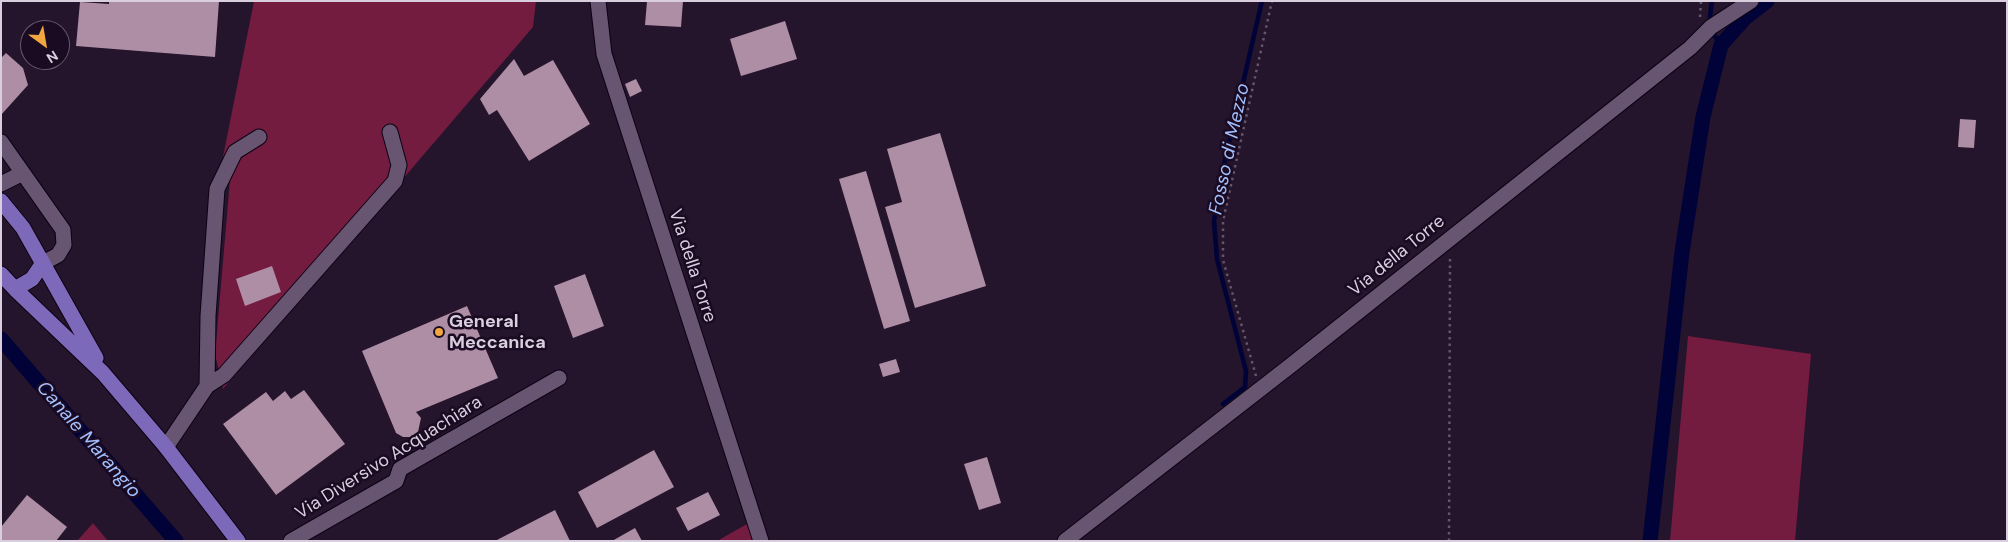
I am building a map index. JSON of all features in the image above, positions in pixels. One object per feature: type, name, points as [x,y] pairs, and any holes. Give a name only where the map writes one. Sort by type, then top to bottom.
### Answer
[{"type":"main road","points":[[1,202],[23,228],[44,263],[103,373]]},
{"type":"main road","points":[[7,283],[32,279],[44,263]]},
{"type":"main road","points":[[7,283],[103,373],[166,447],[238,541]]},
{"type":"street","name":"Via della Torre","points":[[598,1],[604,54],[761,541]]},
{"type":"street","name":"Via della Torre","points":[[1065,541],[1690,48],[1710,28],[1751,1]]},
{"type":"street","points":[[166,447],[207,386],[224,375],[395,181],[399,165],[390,132]]},
{"type":"street","points":[[207,386],[208,316],[217,189],[235,152],[259,138]]},
{"type":"street","points":[[1,142],[62,230],[64,245],[58,255],[44,263]]},
{"type":"street","points":[[1,184],[23,173]]},
{"type":"street","name":"Via Diversivo Acquachiara","points":[[291,541],[396,481],[400,469],[559,378]]},
{"type":"path","points":[[1260,389],[1223,260],[1222,221],[1272,1]]},
{"type":"path","points":[[1444,242],[1450,255],[1449,541]]},
{"type":"shaded area","points":[[254,1],[536,1],[533,27],[223,389],[215,354],[230,180],[219,177]]},
{"type":"shaded area","points":[[1688,336],[1811,354],[1795,541],[1670,541]]},
{"type":"shaded area","points":[[93,523],[108,541],[77,541]]},
{"type":"shaded area","points":[[747,524],[753,541],[717,541]]},
{"type":"building","points":[[109,1],[219,1],[215,57],[76,46],[80,2],[109,4]]},
{"type":"building","points":[[647,1],[683,1],[681,27],[645,25]]},
{"type":"building","points":[[785,21],[797,59],[741,76],[730,39]]},
{"type":"building","points":[[6,53],[20,65],[20,70],[24,70],[28,85],[1,115],[1,58]]},
{"type":"building","points":[[514,59],[524,76],[553,60],[590,124],[529,161],[497,110],[489,115],[480,99]]},
{"type":"building","points":[[636,79],[642,91],[630,97],[625,84]]},
{"type":"building","points":[[1960,119],[1976,120],[1974,148],[1958,147]]},
{"type":"building","points":[[940,133],[986,286],[915,308],[885,207],[902,202],[887,149]]},
{"type":"building","points":[[866,171],[910,321],[884,329],[839,179]]},
{"type":"building","points":[[272,266],[281,292],[245,306],[236,279]]},
{"type":"building","points":[[585,274],[604,326],[573,338],[554,286]]},
{"type":"building","points":[[467,306],[498,378],[416,412],[421,418],[418,432],[411,437],[403,437],[396,433],[362,351]]},
{"type":"building","points":[[896,359],[900,372],[883,377],[879,364]]},
{"type":"building","points":[[304,390],[345,444],[276,495],[223,424],[266,392],[273,401],[285,391],[291,399]]},
{"type":"building","points":[[654,450],[674,487],[597,528],[578,492]]},
{"type":"building","points":[[987,457],[1001,503],[979,510],[964,464]]},
{"type":"building","points":[[708,492],[720,515],[688,531],[676,508]]},
{"type":"building","points":[[27,495],[67,527],[56,541],[1,541],[1,527]]},
{"type":"building","points":[[555,510],[570,541],[495,541]]},
{"type":"building","points":[[635,528],[642,541],[612,541]]},
{"type":"waterway","name":"Fosso di Mezzo","points":[[1223,404],[1245,387],[1246,371],[1217,259],[1214,221],[1221,178],[1262,1]]},
{"type":"waterway","points":[[1710,17],[1712,1]]},
{"type":"waterway","points":[[1650,541],[1682,252],[1703,117],[1721,45],[1745,18],[1767,1]]},
{"type":"waterway","points":[[1715,36],[1721,45]]},
{"type":"waterway","name":"Canale Marangio","points":[[1,339],[176,541]]},
{"type":"place","name":"General Meccanica","points":[[439,332]]}]
